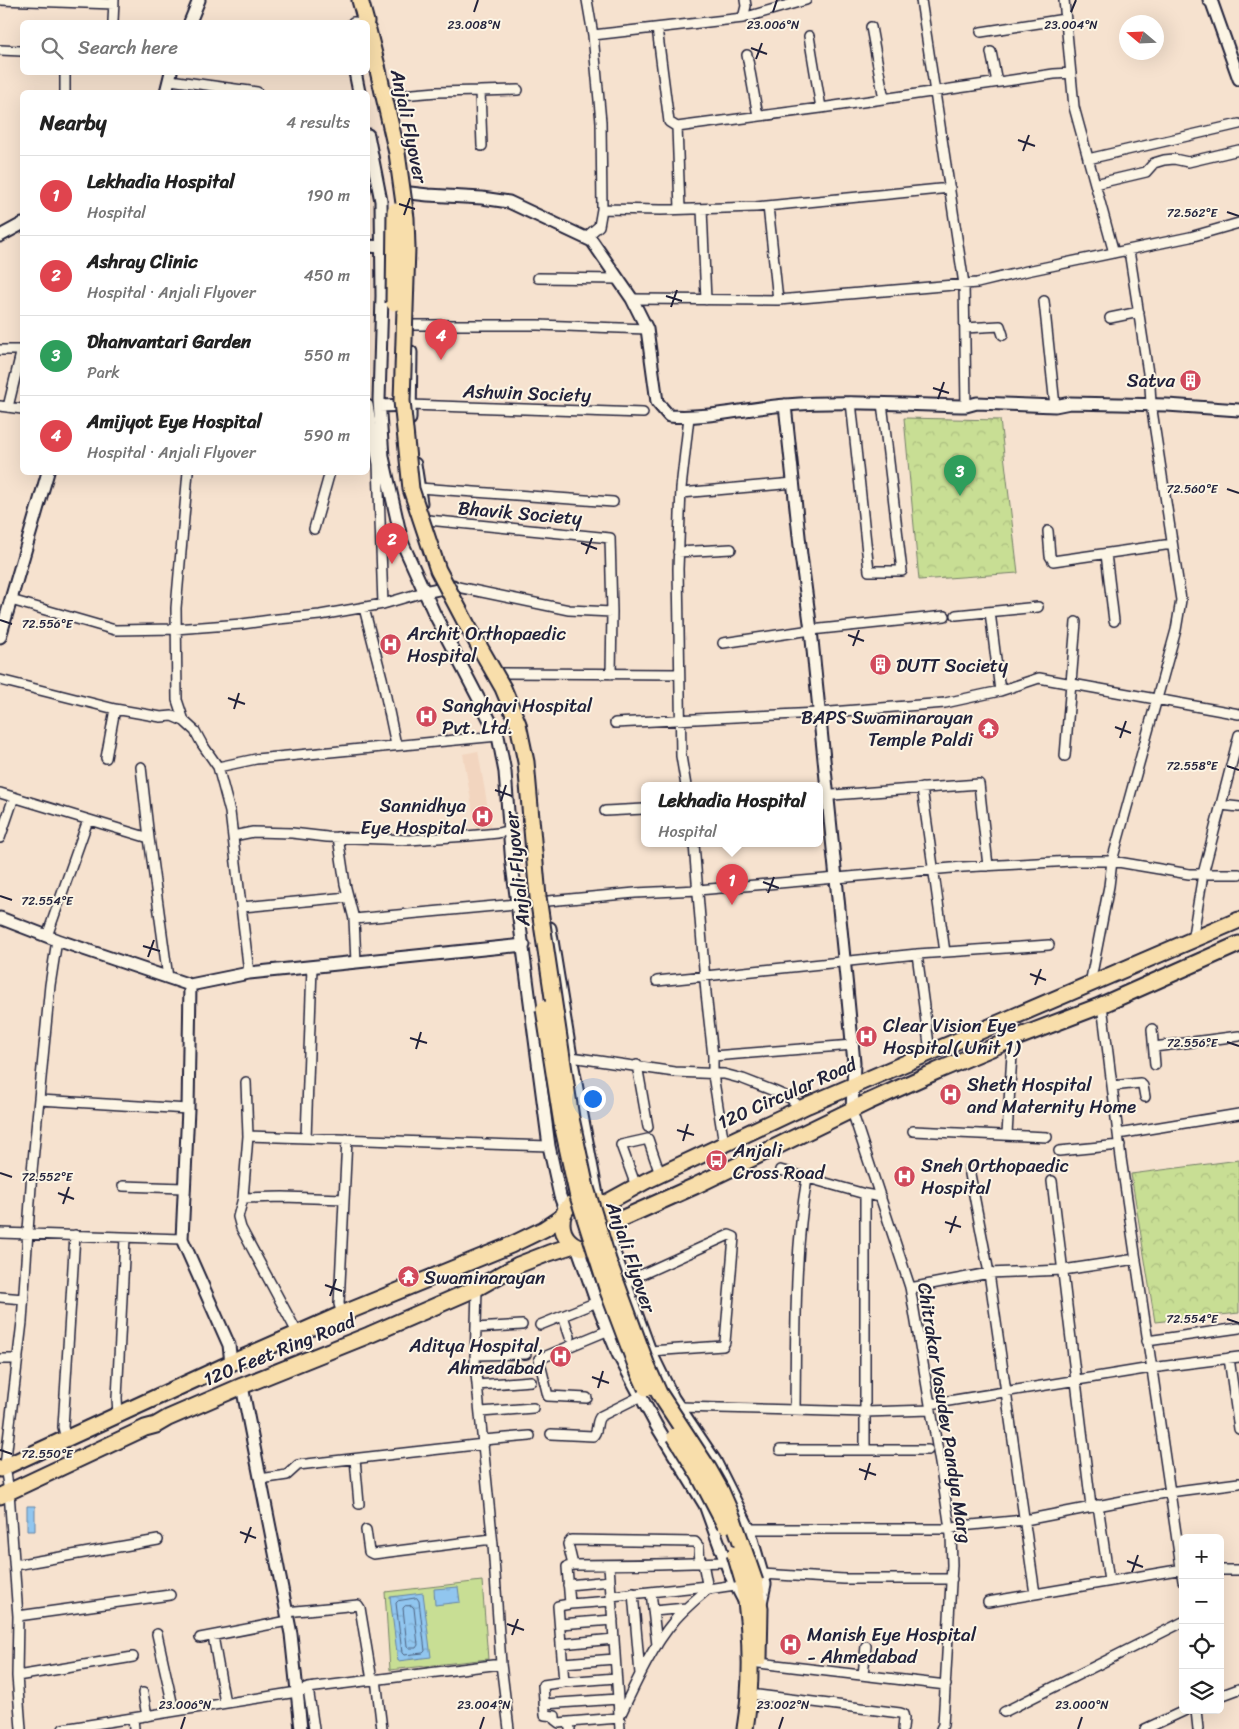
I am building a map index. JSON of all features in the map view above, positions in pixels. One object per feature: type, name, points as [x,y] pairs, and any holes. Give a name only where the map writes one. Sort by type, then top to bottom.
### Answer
[{"type":"main road","points":[[350,0],[358,20]]},
{"type":"main road","points":[[359,20],[360,0]]},
{"type":"main road","name":"Anjali Flyover","points":[[373,63],[397,154],[406,218],[407,248],[402,401],[411,489],[438,570],[467,625],[504,688],[518,724],[526,762],[538,897],[571,1118],[586,1188],[608,1260],[647,1366],[659,1392],[708,1468],[732,1516],[749,1580],[754,1608]]},
{"type":"main road","name":"120 Circular Road","points":[[601,1202],[802,1108],[1239,920]]},
{"type":"main road","points":[[610,1230],[608,1209],[601,1202],[591,1198],[576,1200],[564,1213],[562,1225],[568,1240],[576,1246],[592,1248],[602,1244],[610,1230],[703,1182],[937,1071],[1102,1004],[1239,944]]},
{"type":"main road","name":"120 Feet Ring Road","points":[[3,1468],[342,1314],[511,1245],[544,1229],[564,1213]]},
{"type":"main road","name":"120 Feet Ring Road","points":[[5,1494],[145,1428],[156,1425],[242,1386],[369,1335],[477,1288],[518,1266],[549,1253],[576,1246]]},
{"type":"main road","points":[[754,1608],[759,1663],[754,1729]]},
{"type":"main road","points":[[745,1729],[749,1705],[750,1639],[754,1608]]},
{"type":"street","points":[[0,0],[114,2],[113,20]]},
{"type":"street","points":[[191,20],[199,0]]},
{"type":"street","points":[[584,238],[599,226],[602,209],[601,122],[593,35],[587,0]]},
{"type":"street","points":[[743,18],[746,6],[745,0]]},
{"type":"street","points":[[593,35],[743,18],[806,0]]},
{"type":"street","points":[[921,0],[964,284],[966,406]]},
{"type":"street","points":[[1064,0],[1074,107],[1114,253]]},
{"type":"street","points":[[1209,0],[1212,3],[1239,79]]},
{"type":"street","points":[[981,32],[1066,19]]},
{"type":"street","points":[[871,27],[884,99]]},
{"type":"street","points":[[657,28],[669,122],[677,127],[1071,73]]},
{"type":"street","points":[[809,36],[822,108]]},
{"type":"street","points":[[0,50],[20,51]]},
{"type":"street","points":[[991,52],[997,82]]},
{"type":"street","points":[[747,55],[758,116]]},
{"type":"street","points":[[373,63],[385,72],[406,168],[413,216],[410,423],[421,501],[448,578],[502,673],[531,751],[546,901],[571,1057],[601,1202]]},
{"type":"street","points":[[65,75],[65,90]]},
{"type":"street","points":[[356,75],[359,90]]},
{"type":"street","points":[[166,90],[170,76],[246,90]]},
{"type":"street","points":[[390,96],[437,92],[518,90]]},
{"type":"street","points":[[480,91],[482,146]]},
{"type":"street","points":[[1088,159],[1239,124]]},
{"type":"street","points":[[677,127],[680,210]]},
{"type":"street","points":[[370,145],[381,201],[382,247],[372,405],[378,464],[383,604]]},
{"type":"street","points":[[1095,184],[1146,172],[1154,163],[1164,160],[1174,159],[1188,162],[1239,150]]},
{"type":"street","points":[[602,209],[680,210],[768,206],[950,188]]},
{"type":"street","points":[[410,193],[482,198],[509,202],[592,242],[632,299],[647,329],[657,402],[668,416],[689,417],[786,405],[851,402],[966,406],[977,403],[1055,406],[1070,403],[1151,404],[1239,410]]},
{"type":"street","points":[[768,206],[778,300]]},
{"type":"street","points":[[702,209],[706,300]]},
{"type":"street","points":[[632,299],[778,300],[977,283],[1190,237],[1239,224]]},
{"type":"street","points":[[0,236],[20,225]]},
{"type":"street","points":[[370,246],[382,247]]},
{"type":"street","points":[[1090,984],[1112,861],[1176,630],[1180,600],[1139,312],[1130,257],[1127,251]]},
{"type":"street","points":[[538,278],[619,279]]},
{"type":"street","points":[[1044,301],[1055,406]]},
{"type":"street","points":[[1110,318],[1139,312]]},
{"type":"street","points":[[411,325],[538,324],[647,329]]},
{"type":"street","points":[[965,328],[1000,326],[1003,335]]},
{"type":"street","points":[[0,350],[20,350]]},
{"type":"street","points":[[20,356],[4,406],[20,409]]},
{"type":"street","points":[[851,402],[869,571],[902,571],[882,403]]},
{"type":"street","points":[[372,405],[410,405]]},
{"type":"street","points":[[372,405],[402,542],[434,613],[498,736],[505,772],[512,866],[524,944],[549,1146],[564,1213]]},
{"type":"street","name":"Ashwin Society","points":[[410,405],[643,413]]},
{"type":"street","points":[[786,405],[811,630],[822,782]]},
{"type":"street","points":[[685,782],[681,756],[678,552],[681,493],[689,417]]},
{"type":"street","points":[[0,637],[47,475]]},
{"type":"street","points":[[184,721],[177,700],[175,629],[188,475]]},
{"type":"street","points":[[314,529],[329,475]]},
{"type":"street","points":[[681,493],[794,483]]},
{"type":"street","points":[[419,488],[613,502]]},
{"type":"street","name":"Bhavik Society","points":[[428,520],[610,538],[612,612]]},
{"type":"street","points":[[1048,531],[1050,556],[1054,562],[1172,544]]},
{"type":"street","points":[[678,552],[731,549]]},
{"type":"street","points":[[1106,554],[1114,621]]},
{"type":"street","points":[[11,600],[116,630],[175,629],[320,616],[383,604],[453,586],[569,610],[612,612],[611,674]]},
{"type":"street","points":[[956,615],[1038,607]]},
{"type":"street","points":[[364,608],[382,678],[396,745]]},
{"type":"street","points":[[990,612],[1000,691]]},
{"type":"street","points":[[723,643],[811,630],[945,616]]},
{"type":"street","points":[[1064,756],[1072,684],[1076,622]]},
{"type":"street","points":[[502,673],[679,674]]},
{"type":"street","points":[[615,723],[818,713],[945,703],[1000,691],[1039,678],[1239,714]]},
{"type":"street","points":[[0,680],[115,709],[160,717],[172,716],[184,721],[196,731],[202,744],[218,767],[230,812],[250,973]]},
{"type":"street","points":[[106,758],[115,709]]},
{"type":"street","points":[[1192,941],[1203,874],[1239,735]]},
{"type":"street","points":[[218,767],[256,759],[498,736]]},
{"type":"street","points":[[141,767],[168,978]]},
{"type":"street","points":[[852,1111],[853,1046],[835,878],[823,796],[979,784],[988,866]]},
{"type":"street","points":[[922,788],[945,952]]},
{"type":"street","points":[[0,793],[149,838]]},
{"type":"street","points":[[0,838],[14,797]]},
{"type":"street","points":[[1221,805],[1239,807]]},
{"type":"street","points":[[605,810],[641,809]]},
{"type":"street","points":[[21,1729],[15,1564],[3,1468],[18,1360],[24,1299],[32,1171],[50,985],[52,938],[88,820]]},
{"type":"street","points":[[233,836],[253,832],[292,833],[338,838],[409,840],[510,830]]},
{"type":"street","points":[[338,838],[354,920],[356,962]]},
{"type":"street","points":[[694,847],[714,1056],[713,1075],[724,1144]]},
{"type":"street","points":[[354,920],[635,893],[698,890],[932,870],[1072,861],[1112,861],[1190,874],[1239,874]]},
{"type":"street","points":[[242,907],[348,897]]},
{"type":"street","points":[[0,918],[52,938],[190,985],[250,973],[524,944]]},
{"type":"street","points":[[657,981],[845,963],[917,954],[1049,945]]},
{"type":"street","points":[[917,954],[930,1052]]},
{"type":"street","points":[[306,1138],[312,967]]},
{"type":"street","points":[[190,985],[188,1109],[182,1239],[228,1345],[231,1363]]},
{"type":"street","points":[[1102,1004],[1118,1134],[1179,1551]]},
{"type":"street","points":[[1152,1029],[1155,1066]]},
{"type":"street","points":[[1154,1047],[1239,1036]]},
{"type":"street","points":[[1007,1134],[1012,1039]]},
{"type":"street","points":[[714,1056],[853,1046]]},
{"type":"street","points":[[571,1057],[637,1065],[675,1072],[724,1074],[743,1079],[790,1098],[802,1108]]},
{"type":"street","points":[[637,1065],[648,1127]]},
{"type":"street","points":[[246,1082],[248,1136],[243,1198],[238,1217],[241,1228],[298,1334]]},
{"type":"street","points":[[1112,1086],[1140,1084],[1144,1097]]},
{"type":"street","points":[[40,1100],[188,1109]]},
{"type":"street","name":"Chitrakar Vasudev Pandya Marg","points":[[852,1111],[910,1288],[950,1529],[952,1580],[944,1728]]},
{"type":"street","points":[[1118,1134],[1239,1114]]},
{"type":"street","points":[[913,1131],[1047,1137]]},
{"type":"street","points":[[248,1136],[549,1146]]},
{"type":"street","points":[[342,1314],[339,1304],[347,1139]]},
{"type":"street","points":[[636,1186],[622,1145],[648,1139],[660,1174]]},
{"type":"street","points":[[1059,1151],[1120,1145]]},
{"type":"street","points":[[969,1169],[988,1273],[1035,1594]]},
{"type":"street","points":[[780,1170],[881,1197]]},
{"type":"street","points":[[795,1410],[798,1265],[807,1178]]},
{"type":"street","points":[[1052,1180],[1077,1382],[1095,1505],[1109,1581]]},
{"type":"street","points":[[123,1186],[184,1188]]},
{"type":"street","points":[[865,1194],[866,1450]]},
{"type":"street","points":[[243,1198],[344,1199]]},
{"type":"street","points":[[610,1230],[625,1282],[650,1351],[679,1407],[715,1461],[749,1529],[749,1580],[754,1608]]},
{"type":"street","points":[[0,1233],[182,1239]]},
{"type":"street","points":[[66,1439],[63,1427],[75,1235]]},
{"type":"street","points":[[625,1282],[729,1235],[734,1237],[725,1342],[723,1346],[650,1351]]},
{"type":"street","points":[[118,1415],[117,1398],[125,1238]]},
{"type":"street","points":[[576,1246],[618,1354],[656,1425],[705,1505],[726,1562],[749,1580]]},
{"type":"street","points":[[910,1288],[988,1273],[1063,1270],[1136,1259]]},
{"type":"street","points":[[477,1288],[475,1355],[492,1540],[500,1664],[509,1729]]},
{"type":"street","points":[[0,1298],[24,1299]]},
{"type":"street","points":[[540,1325],[597,1302]]},
{"type":"street","points":[[563,1316],[570,1337]]},
{"type":"street","points":[[476,1328],[522,1326]]},
{"type":"street","points":[[1148,1341],[1239,1328]]},
{"type":"street","points":[[587,1398],[548,1396],[539,1359],[609,1330]]},
{"type":"street","points":[[475,1355],[526,1354]]},
{"type":"street","points":[[679,1407],[865,1412],[931,1407],[1006,1392],[1077,1382],[1151,1368],[1239,1357]]},
{"type":"street","points":[[0,1358],[18,1360]]},
{"type":"street","points":[[1229,1358],[1239,1429]]},
{"type":"street","points":[[478,1385],[531,1381]]},
{"type":"street","points":[[242,1386],[287,1617],[303,1690],[314,1729]]},
{"type":"street","points":[[551,1434],[593,1436],[601,1416],[641,1396]]},
{"type":"street","points":[[481,1412],[533,1408]]},
{"type":"street","points":[[260,1479],[288,1475],[298,1465],[530,1436]]},
{"type":"street","points":[[780,1450],[928,1450]]},
{"type":"street","points":[[355,1458],[359,1504]]},
{"type":"street","points":[[749,1529],[950,1529],[961,1526],[1024,1520],[1169,1492],[1239,1483]]},
{"type":"street","points":[[366,1530],[369,1552],[373,1554],[492,1540]]},
{"type":"street","points":[[15,1564],[158,1540]]},
{"type":"street","points":[[573,1565],[568,1544],[571,1540],[695,1542],[698,1547],[708,1588]]},
{"type":"street","points":[[570,1604],[567,1567],[573,1565],[726,1562]]},
{"type":"street","points":[[609,1565],[620,1729]]},
{"type":"street","points":[[988,1602],[1179,1569]]},
{"type":"street","points":[[1224,1570],[1239,1570]]},
{"type":"street","points":[[564,1682],[558,1606],[633,1594],[708,1588],[749,1580],[952,1580]]},
{"type":"street","points":[[568,1585],[610,1581]]},
{"type":"street","points":[[619,1718],[640,1674],[674,1620],[708,1588]]},
{"type":"street","points":[[652,1592],[657,1645]]},
{"type":"street","points":[[633,1594],[640,1674]]},
{"type":"street","points":[[18,1616],[170,1595]]},
{"type":"street","points":[[200,1638],[287,1617],[358,1605],[382,1729]]},
{"type":"street","points":[[654,1611],[686,1608]]},
{"type":"street","points":[[560,1624],[613,1620]]},
{"type":"street","points":[[1004,1712],[1179,1624]]},
{"type":"street","points":[[157,1634],[174,1711]]},
{"type":"street","points":[[213,1636],[225,1703]]},
{"type":"street","points":[[562,1644],[614,1639]]},
{"type":"street","points":[[862,1675],[866,1646]]},
{"type":"street","points":[[18,1676],[133,1657]]},
{"type":"street","points":[[563,1663],[615,1659]]},
{"type":"street","points":[[759,1663],[946,1685]]},
{"type":"street","points":[[63,1729],[96,1726],[133,1718],[303,1690],[500,1664]]},
{"type":"street","points":[[616,1678],[542,1685],[545,1715],[554,1716],[559,1723],[570,1726],[619,1718]]},
{"type":"street","points":[[1224,1695],[1239,1689]]},
{"type":"street","points":[[301,1729],[303,1690]]},
{"type":"street","points":[[143,1693],[147,1716]]},
{"type":"street","points":[[758,1695],[900,1713],[903,1714],[904,1718],[903,1729]]},
{"type":"street","points":[[544,1704],[618,1699]]},
{"type":"street","points":[[1146,1729],[1179,1713]]},
{"type":"street","points":[[1196,1714],[1198,1729]]},
{"type":"street","points":[[133,1718],[134,1729]]},
{"type":"shaded area","points":[[478,751],[491,826],[476,829],[463,754]]},
{"type":"green space","points":[[904,418],[1000,420],[1018,573],[919,580]]},
{"type":"green space","points":[[1239,1160],[1239,1313],[1155,1322],[1131,1174]]},
{"type":"green space","points":[[482,1581],[488,1659],[390,1670],[385,1592]]},
{"type":"water","points":[[27,1506],[35,1506],[35,1531],[27,1531]]},
{"type":"water","points":[[458,1587],[460,1602],[435,1605],[434,1589]]},
{"type":"water","points":[[423,1593],[431,1657],[398,1661],[390,1597]]},
{"type":"place","name":"Amijyot Eye Hospital","points":[[441,360]]},
{"type":"place","name":"Satva","points":[[1191,380]]},
{"type":"place","name":"Dhanvantari Garden","points":[[960,496]]},
{"type":"place","name":"Ashray Clinic","points":[[392,564]]},
{"type":"place","name":"Archit Orthopaedic Hospital","points":[[391,644]]},
{"type":"place","name":"DUTT Society","points":[[880,665]]},
{"type":"place","name":"Sanghavi Hospital Pvt. Ltd.","points":[[426,716]]},
{"type":"place","name":"BAPS Swaminarayan Temple Paldi","points":[[989,728]]},
{"type":"place","name":"Sannidhya Eye Hospital","points":[[482,816]]},
{"type":"place","name":"Lekhadia Hospital","points":[[732,905]]},
{"type":"place","name":"Clear Vision Eye Hospital( Unit 1)","points":[[867,1036]]},
{"type":"place","name":"Sheth Hospital and Maternity Home","points":[[951,1095]]},
{"type":"place","name":"Anjali Cross Road","points":[[717,1161]]},
{"type":"place","name":"Sneh Orthopaedic Hospital","points":[[905,1176]]},
{"type":"place","name":"Swaminarayan","points":[[408,1277]]},
{"type":"place","name":"Aditya Hospital, Ahmedabad","points":[[560,1356]]},
{"type":"place","name":"Manish Eye Hospital - Ahmedabad","points":[[791,1645]]}]
